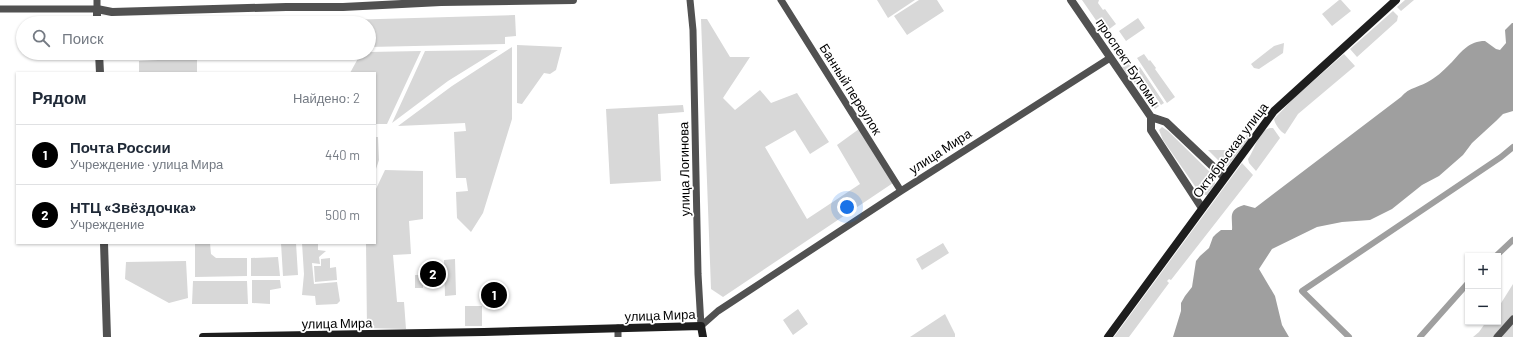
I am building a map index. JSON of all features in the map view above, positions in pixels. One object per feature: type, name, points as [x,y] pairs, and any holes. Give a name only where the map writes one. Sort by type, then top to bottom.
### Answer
[{"type":"main road","name":"Октябрьская улица","points":[[1108,337],[1224,177],[1274,111],[1396,0]]},
{"type":"main road","name":"улица Мира","points":[[203,337],[436,335],[701,326]]},
{"type":"main road","name":"улица Логинова","points":[[701,326],[703,337]]},
{"type":"street","points":[[97,0],[97,16]]},
{"type":"street","points":[[0,9],[97,9],[112,12],[286,7],[343,7],[428,1],[573,0]]},
{"type":"street","name":"улица Логинова","points":[[690,0],[693,30],[698,274],[701,326]]},
{"type":"street","name":"Банный переулок","points":[[781,0],[901,190]]},
{"type":"street","name":"проспект Бутомы","points":[[1071,0],[1151,117],[1151,130],[1202,208]]},
{"type":"street","name":"улица Мира","points":[[701,326],[718,311],[901,190],[1110,58]]},
{"type":"street","points":[[99,60],[100,72]]},
{"type":"street","name":"проспект Бутомы","points":[[1151,117],[1166,122],[1224,177]]},
{"type":"street","points":[[104,244],[107,337]]},
{"type":"street","points":[[1497,337],[1513,319]]},
{"type":"street","points":[[618,328],[618,337]]},
{"type":"shaded area","points":[[877,0],[915,0],[888,18]]},
{"type":"shaded area","points":[[919,0],[937,0],[944,11],[907,35],[894,16]]},
{"type":"shaded area","points":[[1082,0],[1099,0],[1098,3],[1103,10],[1105,9],[1116,24],[1108,30],[1102,29]]},
{"type":"shaded area","points":[[1341,0],[1351,11],[1332,26],[1322,14]]},
{"type":"shaded area","points":[[1405,0],[1414,0],[1401,11],[1397,7]]},
{"type":"shaded area","points":[[1393,11],[1398,16],[1397,21],[1357,57],[1350,49]]},
{"type":"shaded area","points":[[515,15],[516,36],[505,37],[505,44],[376,47],[376,19]]},
{"type":"shaded area","points":[[1138,18],[1145,28],[1126,41],[1119,31]]},
{"type":"shaded area","points":[[701,19],[707,19],[730,57],[750,57],[723,98],[735,110],[760,90],[771,103],[797,93],[829,142],[810,154],[795,130],[765,147],[807,219],[860,184],[837,145],[859,129],[893,183],[723,297],[711,289]]},
{"type":"shaded area","points":[[1512,23],[1513,111],[1503,114],[1472,143],[1463,155],[1439,176],[1422,185],[1392,209],[1370,220],[1342,222],[1317,227],[1272,249],[1259,269],[1275,296],[1282,325],[1289,337],[1173,337],[1181,311],[1181,303],[1192,287],[1196,261],[1209,248],[1213,237],[1216,234],[1221,230],[1232,230],[1232,215],[1235,209],[1244,205],[1255,208],[1408,91],[1436,76],[1470,45],[1479,41],[1485,41],[1496,49],[1500,50],[1506,43],[1505,30]]},
{"type":"shaded area","points":[[1284,43],[1283,53],[1259,69],[1254,68],[1251,64],[1274,46]]},
{"type":"shaded area","points":[[517,45],[562,47],[556,70],[550,74],[544,73],[522,104],[517,103]]},
{"type":"shaded area","points":[[512,47],[512,119],[483,213],[471,232],[457,218],[456,192],[468,191],[466,178],[456,178],[454,132],[466,131],[465,123],[398,126],[452,86]]},
{"type":"shaded area","points":[[498,50],[448,81],[392,123],[425,51]]},
{"type":"shaded area","points":[[421,51],[387,124],[376,124],[376,72],[351,72],[357,60],[376,60],[376,52]]},
{"type":"shaded area","points":[[1144,54],[1156,68],[1155,69],[1175,97],[1167,103],[1137,58]]},
{"type":"shaded area","points":[[1344,54],[1355,66],[1298,114],[1285,134],[1283,133],[1277,126],[1274,119],[1294,98]]},
{"type":"shaded area","points":[[197,60],[197,72],[139,72],[139,61]]},
{"type":"shaded area","points":[[1129,63],[1132,68],[1130,78],[1122,67]]},
{"type":"shaded area","points":[[1140,67],[1164,103],[1161,105],[1137,69]]},
{"type":"shaded area","points":[[1135,72],[1159,106],[1155,109],[1153,106],[1151,107],[1134,82]]},
{"type":"shaded area","points":[[683,105],[684,112],[658,114],[661,181],[610,184],[606,109]]},
{"type":"shaded area","points":[[1162,127],[1212,174],[1199,192],[1163,140],[1159,130]]},
{"type":"shaded area","points":[[1270,128],[1273,128],[1280,138],[1256,171],[1249,163],[1248,159],[1262,133]]},
{"type":"shaded area","points":[[1248,133],[1251,136],[1228,166],[1222,167]]},
{"type":"shaded area","points":[[376,137],[378,137],[379,160],[376,169]]},
{"type":"shaded area","points":[[1208,150],[1230,150],[1221,163]]},
{"type":"shaded area","points":[[1242,163],[1253,175],[1171,280],[1169,279],[1167,281],[1169,283],[1129,337],[1114,337]]},
{"type":"shaded area","points":[[385,170],[423,171],[423,219],[409,221],[411,254],[393,255],[397,302],[404,302],[406,329],[367,328],[366,244],[376,244],[376,189]]},
{"type":"shaded area","points":[[1215,177],[1215,184],[1207,195],[1201,195]]},
{"type":"shaded area","points":[[943,243],[949,253],[922,270],[916,259]]},
{"type":"shaded area","points":[[195,244],[210,244],[211,254],[216,258],[247,258],[247,276],[195,277]]},
{"type":"shaded area","points":[[281,244],[296,244],[298,275],[283,276]]},
{"type":"shaded area","points":[[302,244],[318,244],[318,250],[326,251],[319,257],[320,264],[312,263],[314,284],[337,282],[340,301],[337,304],[316,305],[315,296],[302,295],[304,274]]},
{"type":"shaded area","points":[[278,257],[280,276],[251,276],[251,258]]},
{"type":"shaded area","points":[[330,258],[330,268],[336,267],[337,280],[315,282],[314,266],[321,266],[321,259]]},
{"type":"shaded area","points":[[455,259],[456,295],[445,296],[444,260]]},
{"type":"shaded area","points":[[186,261],[188,298],[169,303],[125,279],[126,262]]},
{"type":"shaded area","points":[[415,275],[423,275],[423,288],[415,288]]},
{"type":"shaded area","points":[[252,280],[280,280],[281,288],[270,290],[270,304],[252,303]]},
{"type":"shaded area","points":[[193,281],[247,281],[248,304],[192,304]]},
{"type":"shaded area","points":[[1513,284],[1513,337],[1473,337],[1484,325],[1501,325],[1501,303]]},
{"type":"shaded area","points":[[465,306],[482,306],[482,326],[465,326]]},
{"type":"shaded area","points":[[798,309],[808,324],[793,335],[783,320]]},
{"type":"shaded area","points":[[945,314],[955,337],[910,337]]},
{"type":"waterway","points":[[1349,337],[1302,291],[1501,157],[1513,147]]},
{"type":"waterway","points":[[1499,253],[1513,240]]},
{"type":"waterway","points":[[1420,337],[1465,286]]},
{"type":"place","name":"НТЦ «Звёздочка»","points":[[433,274]]},
{"type":"place","name":"Почта России","points":[[494,295]]}]
